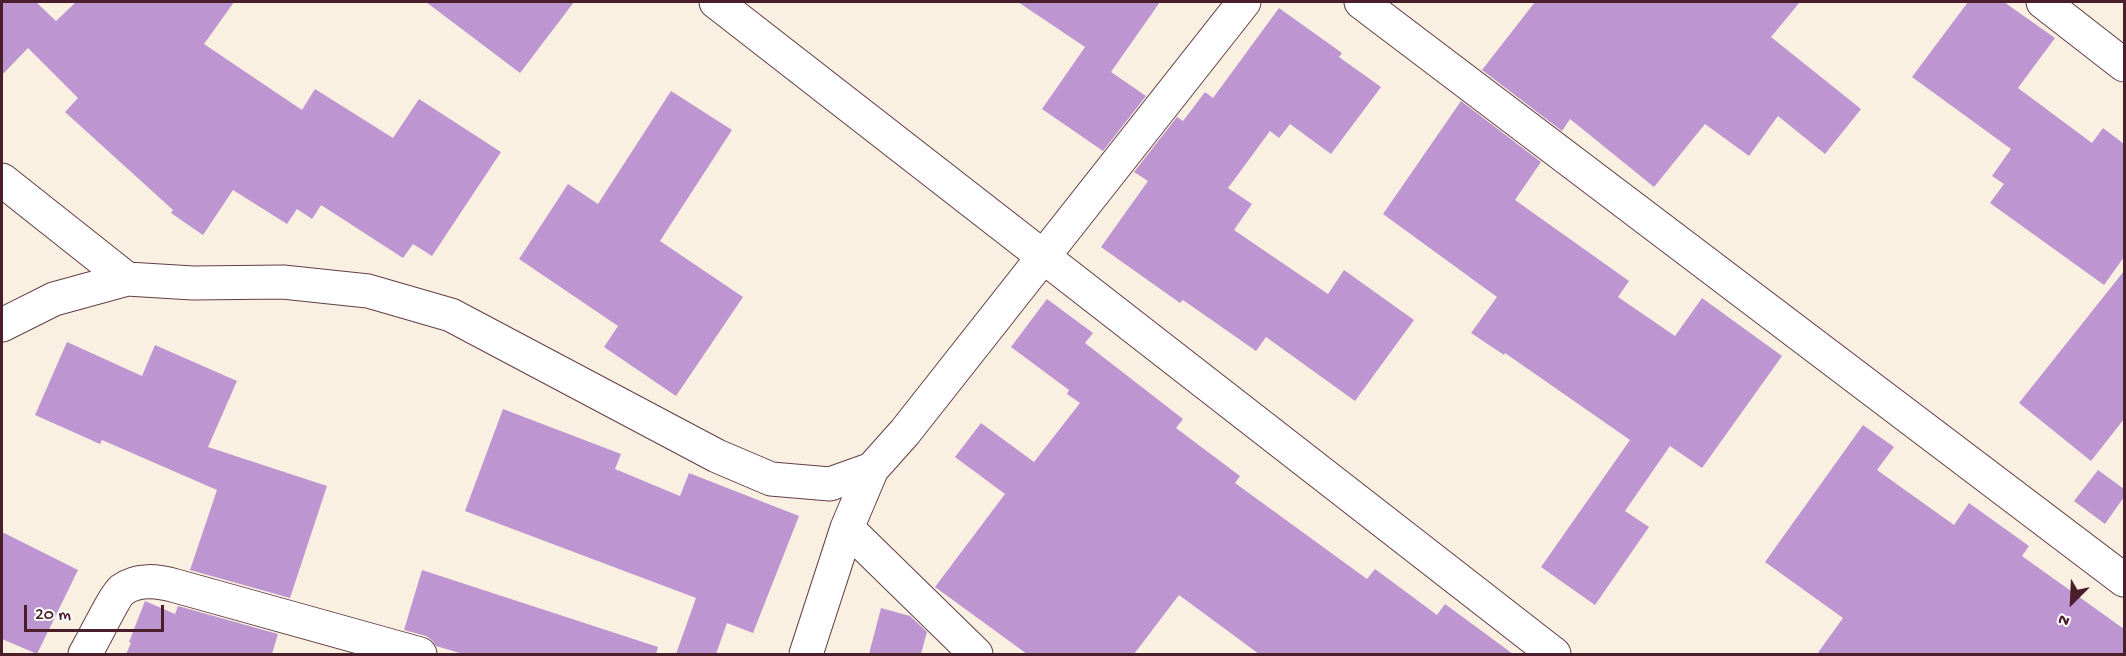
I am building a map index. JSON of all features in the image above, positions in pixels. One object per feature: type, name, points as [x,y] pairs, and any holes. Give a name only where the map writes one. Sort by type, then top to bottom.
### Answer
[{"type":"street","points":[[716,2],[1554,654]]},
{"type":"street","points":[[806,654],[847,528],[872,470],[905,432],[1244,2]]},
{"type":"street","points":[[1361,2],[2124,580]]},
{"type":"street","points":[[2043,2],[2124,65]]},
{"type":"street","points":[[2,180],[127,279]]},
{"type":"street","points":[[2,325],[54,299],[127,279],[193,283],[284,282],[368,291],[451,315],[707,450],[771,479],[830,484],[872,470]]},
{"type":"street","points":[[847,528],[976,654]]},
{"type":"street","points":[[86,654],[121,590],[140,581],[176,586],[420,654]]},
{"type":"building","points":[[2,2],[36,2],[56,21],[76,2],[234,2],[204,44],[302,110],[315,89],[393,138],[419,99],[501,152],[432,256],[413,244],[403,258],[321,205],[312,219],[297,209],[287,224],[233,190],[203,235],[171,213],[173,210],[65,112],[78,98],[28,48],[2,75]]},
{"type":"building","points":[[426,2],[574,2],[520,73]]},
{"type":"building","points":[[1018,2],[1160,2],[1111,72],[1146,96],[1103,151],[1042,109],[1085,47]]},
{"type":"building","points":[[1535,2],[1800,2],[1771,37],[1861,109],[1825,154],[1778,116],[1749,156],[1705,124],[1654,187],[1570,119],[1562,131],[1482,70]]},
{"type":"building","points":[[1968,2],[2004,2],[2055,38],[2018,88],[2092,143],[2103,128],[2124,144],[2124,257],[2104,285],[1990,203],[2004,184],[1992,176],[2011,149],[1912,77]]},
{"type":"building","points":[[1279,8],[1342,53],[1339,57],[1381,87],[1331,154],[1290,124],[1279,138],[1270,131],[1228,188],[1252,204],[1234,230],[1328,294],[1344,270],[1414,320],[1355,401],[1266,337],[1256,351],[1183,300],[1180,303],[1101,247],[1148,181],[1134,172],[1177,117],[1183,121],[1205,92],[1213,98]]},
{"type":"building","points":[[671,91],[732,130],[660,241],[743,297],[676,396],[604,347],[618,326],[519,259],[568,184],[598,204]]},
{"type":"building","points":[[1461,101],[1541,162],[1515,200],[1629,281],[1618,297],[1675,336],[1702,298],[1782,356],[1702,468],[1670,446],[1625,511],[1649,527],[1595,605],[1541,567],[1630,440],[1505,353],[1504,355],[1471,333],[1497,297],[1383,214]]},
{"type":"building","points":[[2124,271],[2124,419],[2091,461],[2019,403]]},
{"type":"building","points":[[1047,299],[1093,333],[1085,343],[1183,419],[1176,428],[1240,476],[1235,483],[1367,579],[1375,569],[1437,615],[1445,604],[1513,654],[1259,654],[1179,595],[1134,654],[1027,654],[935,587],[1005,494],[955,457],[981,423],[1034,462],[1080,403],[1067,394],[1069,390],[1011,347]]},
{"type":"building","points":[[67,342],[142,376],[155,345],[237,381],[208,447],[327,486],[290,598],[190,570],[217,490],[102,440],[100,444],[35,415]]},
{"type":"building","points":[[503,409],[621,454],[615,469],[680,496],[689,473],[799,516],[753,633],[727,623],[716,654],[676,654],[696,598],[465,511]]},
{"type":"building","points":[[1863,425],[1894,447],[1877,470],[1954,525],[1969,503],[2029,546],[2022,556],[2124,629],[2124,654],[1817,654],[1843,618],[1765,562]]},
{"type":"building","points":[[2098,470],[2124,489],[2124,497],[2105,524],[2074,501]]},
{"type":"building","points":[[2,532],[78,570],[37,654],[2,639]]},
{"type":"building","points":[[422,570],[658,647],[656,654],[463,654],[436,646],[426,636],[404,630]]},
{"type":"building","points":[[145,601],[175,614],[178,606],[278,634],[272,654],[126,654]]},
{"type":"building","points":[[881,608],[910,616],[927,632],[921,654],[869,654]]}]
